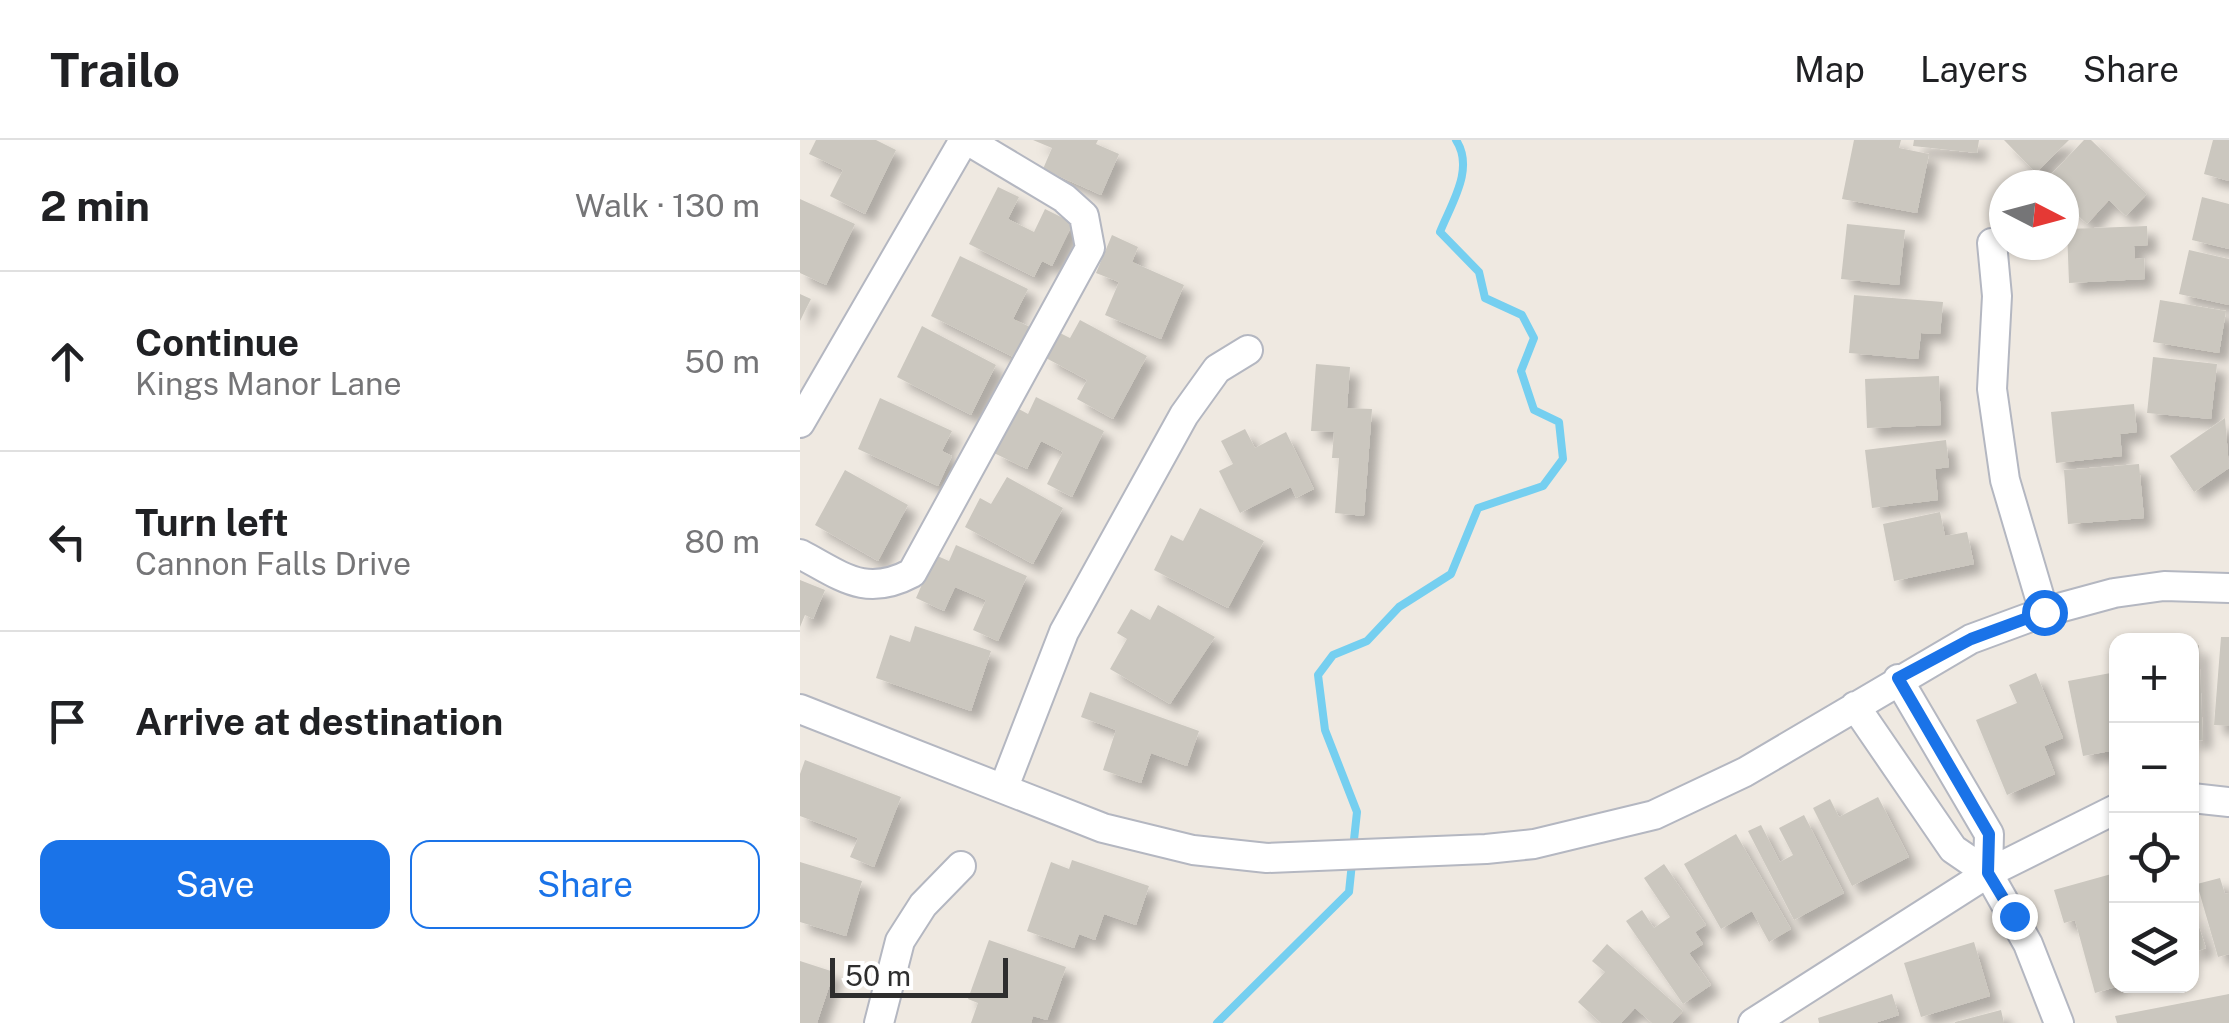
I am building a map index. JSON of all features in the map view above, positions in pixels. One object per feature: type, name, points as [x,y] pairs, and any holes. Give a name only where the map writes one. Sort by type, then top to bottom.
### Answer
[{"type":"street","points":[[800,554],[866,586],[889,585],[912,573],[1090,248],[1084,216],[1064,198],[965,140],[804,405]]},
{"type":"street","points":[[1994,260],[1997,296],[1992,388],[2005,480],[2044,612]]},
{"type":"street","points":[[1004,787],[1064,632],[1184,414],[1218,370],[1248,350]]},
{"type":"street","points":[[800,709],[1103,828],[1194,850],[1267,858],[1486,849],[1534,844],[1654,815],[1745,772],[1898,678],[1971,639],[2044,612],[2114,593],[2164,586],[2229,588]]},
{"type":"street","points":[[1898,678],[1989,834],[1988,873]]},
{"type":"street","points":[[1855,706],[1953,850],[1988,873],[2028,944],[2059,1023]]},
{"type":"street","points":[[2199,799],[2229,802]]},
{"type":"street","points":[[1752,1023],[1988,873],[2109,812]]},
{"type":"street","points":[[880,1023],[900,942],[923,904],[960,866]]},
{"type":"building","points":[[816,140],[876,140],[896,150],[865,214],[830,196],[843,170],[809,154]]},
{"type":"building","points":[[1033,140],[1098,140],[1096,144],[1119,154],[1101,195],[1043,169],[1052,148]]},
{"type":"building","points":[[1854,140],[1901,140],[1899,148],[1929,154],[1917,213],[1842,199]]},
{"type":"building","points":[[1914,140],[1979,140],[1977,153],[1913,146]]},
{"type":"building","points":[[2004,140],[2069,140],[2039,170],[2033,170]]},
{"type":"building","points":[[2084,140],[2091,140],[2147,194],[2126,216],[2109,200],[2087,224],[2079,216],[2079,170],[2055,170]]},
{"type":"building","points":[[2213,140],[2229,140],[2229,181],[2204,174]]},
{"type":"building","points":[[998,187],[1019,197],[1008,219],[1034,232],[1045,209],[1073,223],[1052,266],[1042,261],[1034,277],[969,244]]},
{"type":"building","points":[[2202,197],[2229,204],[2229,249],[2192,240]]},
{"type":"building","points":[[800,199],[855,224],[826,285],[800,273]]},
{"type":"building","points":[[1847,224],[1905,230],[1899,285],[1841,279]]},
{"type":"building","points":[[2147,226],[2148,245],[2134,246],[2135,259],[2144,258],[2145,279],[2069,283],[2068,260],[2079,260],[2079,229]]},
{"type":"building","points":[[1112,235],[1138,247],[1132,262],[1184,285],[1161,339],[1105,315],[1119,282],[1096,273]]},
{"type":"building","points":[[2189,250],[2229,259],[2229,305],[2179,294]]},
{"type":"building","points":[[960,256],[1028,289],[1013,319],[1030,327],[1015,358],[931,316]]},
{"type":"building","points":[[800,294],[811,299],[800,321]]},
{"type":"building","points":[[1854,295],[1943,302],[1940,334],[1921,333],[1918,359],[1849,353]]},
{"type":"building","points":[[2160,300],[2226,311],[2219,353],[2153,342]]},
{"type":"building","points":[[1080,320],[1147,356],[1113,419],[1077,399],[1087,380],[1046,358],[1060,333],[1070,338]]},
{"type":"building","points":[[922,326],[996,365],[971,415],[897,377]]},
{"type":"building","points":[[2153,357],[2217,364],[2211,419],[2147,413]]},
{"type":"building","points":[[1316,364],[1350,367],[1347,408],[1372,409],[1364,516],[1335,513],[1339,458],[1332,458],[1334,432],[1311,431]]},
{"type":"building","points":[[1939,376],[1941,425],[1867,428],[1865,379]]},
{"type":"building","points":[[1036,397],[1104,431],[1072,497],[1047,484],[1063,452],[1041,441],[1027,469],[994,453],[1017,408],[1028,414]]},
{"type":"building","points":[[880,398],[952,431],[942,451],[952,456],[938,486],[858,449]]},
{"type":"building","points":[[2134,404],[2137,432],[2120,434],[2122,456],[2056,463],[2051,412]]},
{"type":"building","points":[[2225,418],[2229,468],[2194,492],[2170,456]]},
{"type":"building","points":[[1245,429],[1255,448],[1286,432],[1314,489],[1296,498],[1291,487],[1240,513],[1219,471],[1233,464],[1221,441]]},
{"type":"building","points":[[1946,440],[1949,467],[1935,469],[1938,500],[1872,508],[1865,450]]},
{"type":"building","points":[[2139,464],[2144,518],[2068,524],[2064,470]]},
{"type":"building","points":[[845,470],[908,505],[878,561],[815,525]]},
{"type":"building","points":[[1007,477],[1063,508],[1033,564],[965,527],[980,498],[991,504]]},
{"type":"building","points":[[1200,508],[1264,541],[1228,608],[1154,570],[1171,535],[1183,541]]},
{"type":"building","points":[[1940,512],[1945,536],[1967,532],[1974,564],[1894,581],[1883,524]]},
{"type":"building","points":[[956,545],[1027,576],[998,641],[973,630],[986,600],[955,587],[944,611],[916,598],[935,555],[949,561]]},
{"type":"building","points":[[800,580],[825,590],[813,619],[805,615],[800,627]]},
{"type":"building","points":[[1158,605],[1215,637],[1170,704],[1110,669],[1127,639],[1117,633],[1131,609],[1150,620]]},
{"type":"building","points":[[915,626],[991,651],[971,711],[876,678],[890,635],[910,642]]},
{"type":"building","points":[[2221,637],[2229,637],[2229,726],[2214,725]]},
{"type":"building","points":[[2199,645],[2203,740],[2199,740]]},
{"type":"building","points":[[2036,673],[2063,738],[2044,746],[2055,774],[2007,795],[1976,720],[2017,703],[2009,685]]},
{"type":"building","points":[[2109,673],[2109,751],[2083,756],[2068,681]]},
{"type":"building","points":[[1090,692],[1199,731],[1187,766],[1151,753],[1141,783],[1103,770],[1116,730],[1081,717]]},
{"type":"building","points":[[805,760],[901,797],[874,867],[850,857],[858,838],[800,816],[800,774]]},
{"type":"building","points":[[1878,797],[1909,857],[1852,886],[1813,808],[1830,799],[1839,817]]},
{"type":"building","points":[[1804,815],[1844,893],[1794,920],[1748,831],[1761,825],[1780,862],[1793,855],[1779,828]]},
{"type":"building","points":[[1736,834],[1791,929],[1769,942],[1752,911],[1721,929],[1684,864]]},
{"type":"building","points":[[1072,860],[1149,886],[1136,925],[1104,914],[1095,940],[1079,934],[1074,948],[1027,931],[1051,862],[1069,869]]},
{"type":"building","points":[[800,862],[862,881],[846,936],[800,922]]},
{"type":"building","points":[[1664,864],[1706,925],[1695,932],[1703,944],[1689,953],[1711,985],[1683,1004],[1626,921],[1642,910],[1654,928],[1670,917],[1644,878]]},
{"type":"building","points":[[2109,875],[2109,989],[2095,993],[2075,920],[2064,923],[2054,890]]},
{"type":"building","points":[[2220,878],[2225,894],[2229,893],[2229,954],[2218,957],[2199,883]]},
{"type":"building","points":[[2199,927],[2206,948],[2199,950]]},
{"type":"building","points":[[989,940],[1066,967],[1047,1020],[1033,1016],[1031,1023],[971,1023],[978,1003],[968,999]]},
{"type":"building","points":[[1974,942],[1990,996],[1921,1017],[1904,963]]},
{"type":"building","points":[[1607,944],[1683,1011],[1672,1023],[1652,1023],[1635,1008],[1621,1023],[1601,1023],[1578,1002],[1605,972],[1592,961]]},
{"type":"building","points":[[800,961],[834,972],[817,1023],[800,1023]]},
{"type":"building","points":[[1892,994],[1899,1015],[1875,1023],[1819,1023],[1818,1018]]},
{"type":"building","points":[[2229,994],[2229,1023],[2117,1023],[2115,1016]]},
{"type":"building","points":[[2001,1010],[2004,1023],[1955,1023],[1955,1022]]},
{"type":"waterway","points":[[1353,849],[1357,812],[1325,730],[1318,675],[1333,655],[1367,641],[1399,607],[1451,574],[1478,508],[1543,486],[1563,459],[1559,422],[1534,410],[1521,371],[1534,338],[1522,315],[1485,298],[1479,272],[1440,232],[1462,174],[1461,151],[1456,140]]},
{"type":"waterway","points":[[1217,1023],[1349,892],[1352,863]]},
{"type":"route","points":[[2014,916],[1988,873],[1989,834],[1898,678],[1971,639],[2044,612]]}]
